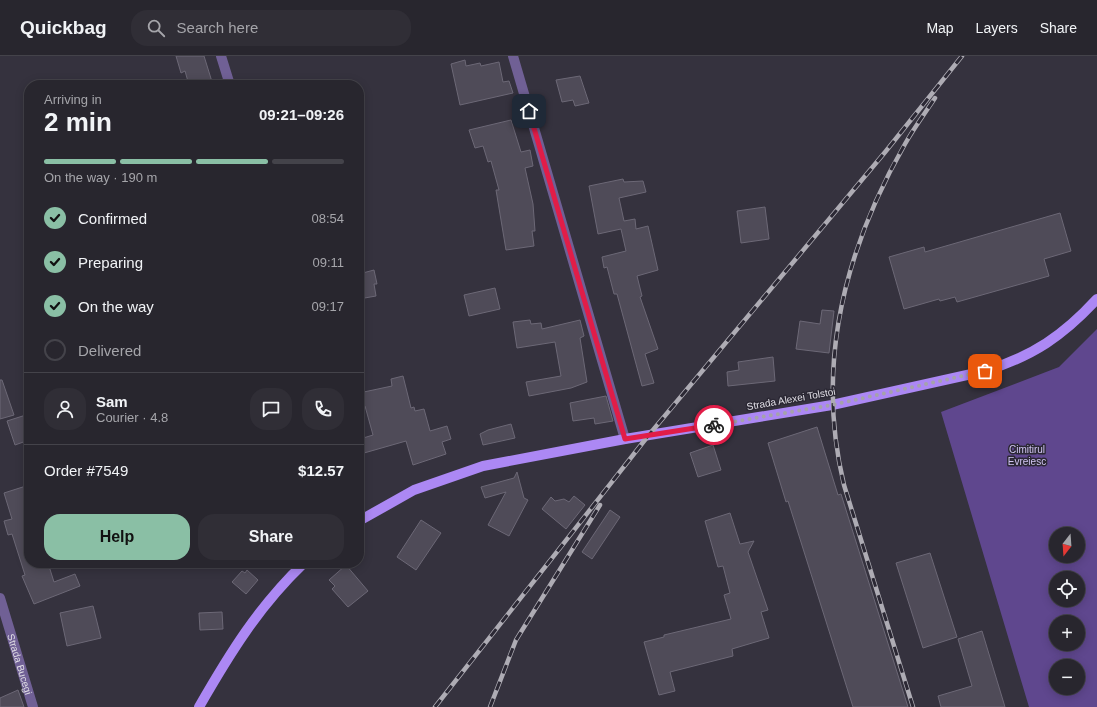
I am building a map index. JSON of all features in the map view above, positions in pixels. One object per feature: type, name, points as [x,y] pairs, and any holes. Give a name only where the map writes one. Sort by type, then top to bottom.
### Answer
[{"type":"main road","name":"Strada Alexei Tolstoi","points":[[364,518],[414,490],[483,466],[625,439],[832,405],[985,371],[1005,365],[1036,351],[1074,322],[1097,299]]},
{"type":"main road","points":[[199,707],[231,651],[258,613],[299,568]]},
{"type":"street","points":[[222,56],[229,80]]},
{"type":"street","points":[[513,56],[625,439]]},
{"type":"street","name":"Strada Bucegi","points":[[0,598],[33,707]]},
{"type":"green space","name":"Cimitirul Evreiesc","points":[[1097,329],[1097,707],[1029,707],[941,412],[1059,367]]},
{"type":"building","points":[[176,56],[204,56],[211,80],[188,80],[185,71],[181,73]]},
{"type":"building","points":[[465,60],[466,66],[480,63],[481,66],[499,62],[503,82],[509,81],[513,93],[460,105],[451,64]]},
{"type":"building","points":[[580,76],[589,103],[575,106],[573,100],[562,102],[556,80]]},
{"type":"building","points":[[511,120],[521,152],[530,150],[533,166],[525,168],[533,204],[535,231],[532,231],[534,246],[506,250],[496,190],[499,190],[491,161],[488,162],[483,146],[475,148],[469,130]]},
{"type":"building","points":[[623,179],[624,182],[643,181],[646,192],[619,198],[624,221],[635,219],[636,229],[648,226],[658,270],[637,276],[642,296],[640,297],[658,349],[645,354],[654,383],[642,386],[617,294],[614,294],[607,267],[604,268],[602,257],[626,251],[621,229],[598,234],[589,186]]},
{"type":"building","points":[[765,207],[769,239],[741,243],[737,211]]},
{"type":"building","points":[[1060,213],[1071,251],[1044,259],[1049,276],[957,302],[955,297],[940,301],[939,299],[904,309],[889,257],[924,247],[925,252]]},
{"type":"building","points":[[374,270],[377,284],[374,284],[376,296],[364,298],[364,273]]},
{"type":"building","points":[[495,288],[500,309],[469,316],[464,295]]},
{"type":"building","points":[[822,310],[834,311],[829,353],[796,349],[800,321],[820,324]]},
{"type":"building","points":[[530,320],[531,324],[541,323],[542,329],[580,320],[584,336],[580,338],[587,382],[571,388],[529,396],[526,382],[561,376],[555,342],[517,348],[513,322]]},
{"type":"building","points":[[773,357],[775,381],[728,386],[727,372],[739,370],[738,362]]},
{"type":"building","points":[[403,376],[411,408],[414,407],[415,411],[424,409],[430,431],[447,426],[451,439],[442,442],[446,454],[413,465],[406,441],[364,453],[364,438],[373,435],[364,406],[364,392],[392,386],[391,379]]},
{"type":"building","points":[[0,380],[2,380],[14,415],[0,419]]},
{"type":"building","points":[[606,396],[613,421],[595,424],[594,418],[573,421],[570,403]]},
{"type":"building","points":[[24,416],[24,442],[15,445],[7,421]]},
{"type":"building","points":[[511,424],[515,438],[483,445],[480,434],[488,430]]},
{"type":"building","points":[[817,427],[838,495],[841,494],[908,707],[853,707],[788,501],[786,502],[768,443]]},
{"type":"building","points":[[713,445],[721,470],[698,477],[690,453]]},
{"type":"building","points":[[517,472],[524,498],[528,500],[509,536],[488,525],[506,492],[485,498],[481,487],[514,478]]},
{"type":"building","points":[[24,487],[24,568],[50,568],[54,582],[75,574],[80,586],[34,604],[22,576],[25,575],[12,534],[8,535],[4,521],[12,519],[4,493]]},
{"type":"building","points":[[574,496],[585,505],[566,529],[542,509],[551,497],[555,501],[564,499],[569,502]]},
{"type":"building","points":[[610,510],[620,517],[592,559],[582,552]]},
{"type":"building","points":[[730,513],[740,544],[754,541],[748,552],[768,610],[761,612],[769,638],[732,649],[733,656],[670,672],[675,691],[659,695],[644,642],[664,637],[664,635],[731,619],[724,595],[730,593],[723,566],[718,567],[705,521]]},
{"type":"building","points":[[421,520],[441,533],[416,570],[397,557]]},
{"type":"building","points":[[930,553],[957,637],[923,648],[896,563]]},
{"type":"building","points":[[343,568],[349,568],[368,591],[348,607],[332,589],[335,586],[329,580]]},
{"type":"building","points":[[247,570],[258,580],[246,594],[232,582],[242,571],[245,573]]},
{"type":"building","points":[[93,606],[101,638],[67,646],[60,613]]},
{"type":"building","points":[[222,612],[223,629],[200,630],[199,613]]},
{"type":"building","points":[[982,631],[1005,707],[941,707],[938,696],[972,686],[958,639]]},
{"type":"building","points":[[18,690],[24,707],[0,707],[0,698]]},
{"type":"railway","points":[[435,707],[648,436],[886,151],[962,56]]},
{"type":"railway","points":[[913,707],[844,485],[836,440],[833,396],[835,352],[841,309],[852,266],[866,225],[884,184],[908,138],[935,98]]},
{"type":"railway","points":[[490,707],[516,640],[600,505]]},
{"type":"way so far","points":[[714,425],[832,405],[985,371]]},
{"type":"route","points":[[529,111],[625,439],[714,425]]}]
